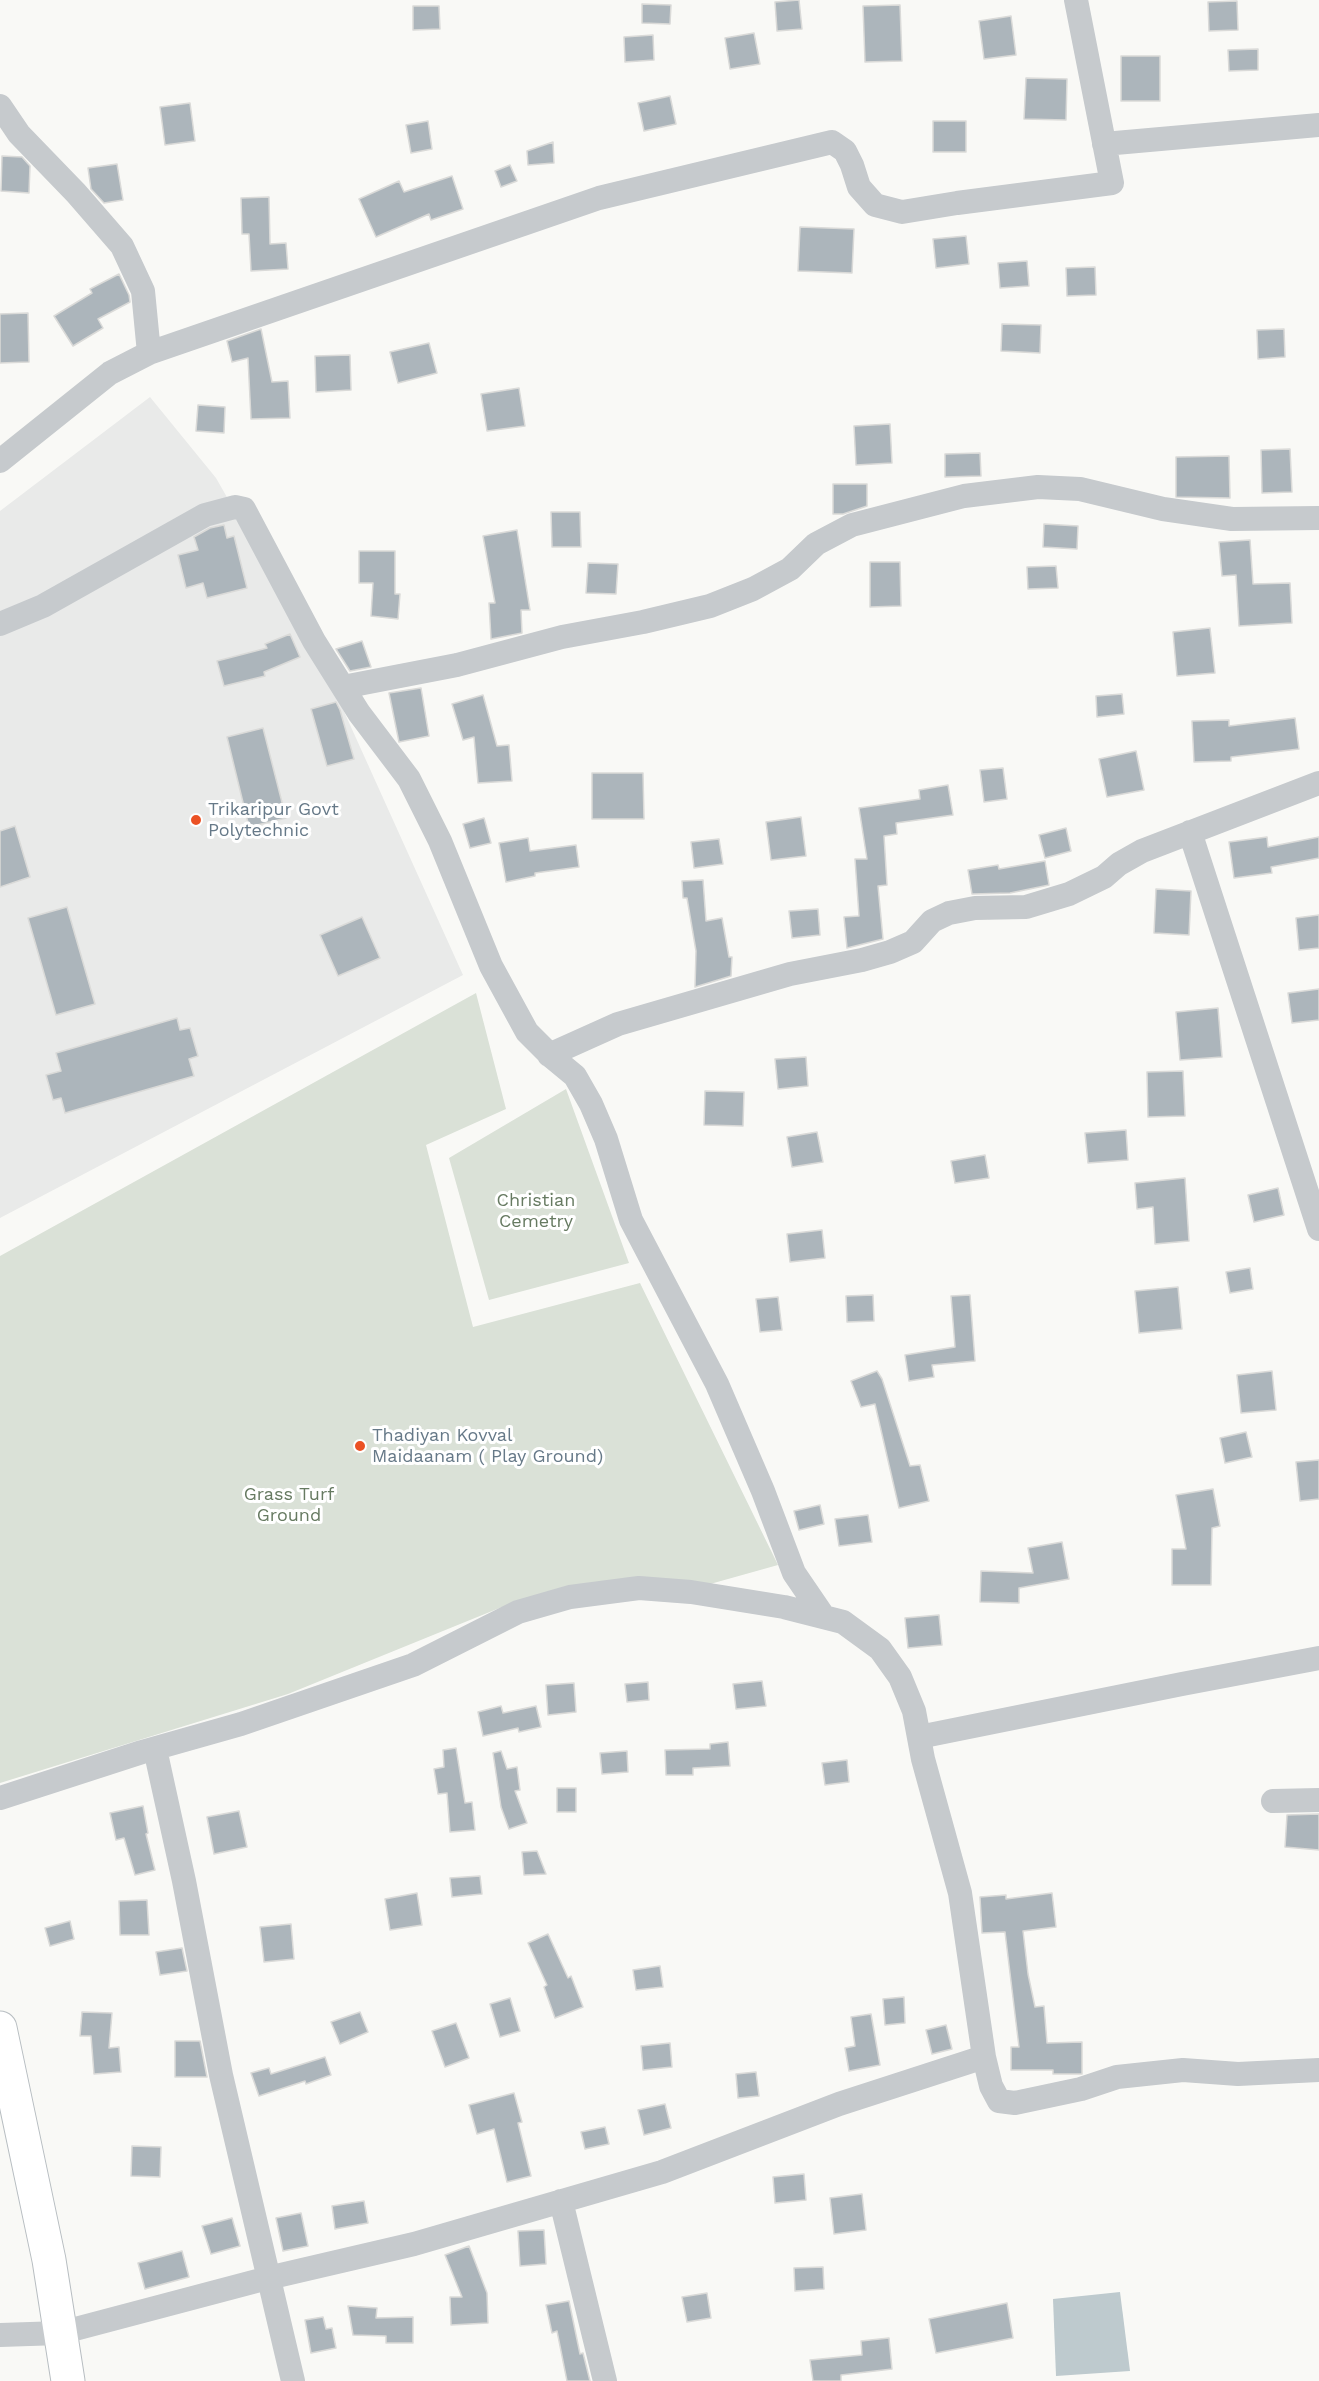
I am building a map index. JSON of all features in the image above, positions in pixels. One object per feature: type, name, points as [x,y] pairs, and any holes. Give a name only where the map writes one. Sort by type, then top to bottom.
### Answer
[{"type":"main road","points":[[0,2028],[49,2260],[68,2381]]},
{"type":"street","points":[[0,461],[110,373],[149,353],[599,198],[832,142],[845,151],[859,187],[875,205],[902,212],[957,202],[1112,183],[1076,0]]},
{"type":"street","points":[[0,106],[9,136],[76,193],[122,246],[143,291],[149,353]]},
{"type":"street","points":[[1104,144],[1319,125]]},
{"type":"street","points":[[343,687],[457,665],[562,637],[643,622],[710,606],[753,590],[790,569],[816,544],[852,525],[964,496],[1038,487],[1080,489],[1163,509],[1232,519],[1319,518]]},
{"type":"street","points":[[0,624],[43,606],[205,515],[235,507],[244,509],[314,641],[359,713],[409,779],[440,841],[491,966],[527,1032],[549,1055],[575,1076],[591,1104],[606,1139],[631,1220],[717,1384],[763,1491],[794,1573],[824,1617]]},
{"type":"street","points":[[549,1055],[618,1024],[790,974],[890,952],[913,942],[932,921],[949,913],[975,908],[1026,907],[1069,894],[1104,877],[1119,864],[1142,851],[1319,783]]},
{"type":"street","points":[[1190,832],[1319,1229]]},
{"type":"street","points":[[0,1798],[242,1724],[413,1665],[518,1612],[570,1597],[639,1588],[691,1592],[784,1607],[843,1622],[880,1648],[900,1677],[914,1711],[960,1893],[984,2057],[991,2086],[999,2101],[1015,2103],[1081,2089],[1117,2076],[1183,2070],[1238,2074],[1319,2070]]},
{"type":"street","points":[[919,1737],[1319,1658]]},
{"type":"street","points":[[155,1749],[184,1881],[221,2075],[293,2381]]},
{"type":"street","points":[[1273,1801],[1319,1800]]},
{"type":"street","points":[[0,2335],[60,2332],[268,2278],[414,2244],[662,2172],[840,2104],[984,2057]]},
{"type":"street","points":[[561,2201],[605,2381]]},
{"type":"shaded area","name":"Trikaripur Govt Polytechnic","points":[[150,397],[216,478],[323,665],[463,975],[0,1218],[0,511]]},
{"type":"shaded area","points":[[1120,2292],[1130,2371],[1056,2376],[1053,2299]]},
{"type":"green space","name":"Thadiyan Kovval Maidaanam ( Play Ground)","points":[[476,993],[506,1109],[426,1145],[473,1327],[640,1283],[778,1565],[703,1586],[502,1607],[288,1694],[0,1783],[0,1256]]},
{"type":"green space","name":"Christian Cemetry","points":[[566,1089],[629,1263],[489,1300],[449,1158]]},
{"type":"building","points":[[799,0],[802,29],[777,31],[775,2]]},
{"type":"building","points":[[1237,1],[1238,30],[1209,31],[1208,2]]},
{"type":"building","points":[[642,4],[671,5],[670,24],[642,23]]},
{"type":"building","points":[[900,5],[902,61],[865,62],[863,6]]},
{"type":"building","points":[[413,6],[439,6],[440,29],[413,30]]},
{"type":"building","points":[[1011,16],[1016,55],[984,59],[979,21]]},
{"type":"building","points":[[754,33],[760,64],[730,69],[725,38]]},
{"type":"building","points":[[653,35],[654,60],[625,62],[624,37]]},
{"type":"building","points":[[1258,49],[1258,70],[1229,71],[1228,50]]},
{"type":"building","points":[[1121,56],[1160,56],[1160,101],[1121,101]]},
{"type":"building","points":[[1026,78],[1067,79],[1066,120],[1024,119]]},
{"type":"building","points":[[670,96],[676,124],[644,131],[638,103]]},
{"type":"building","points":[[190,103],[195,141],[165,145],[160,107]]},
{"type":"building","points":[[428,121],[432,149],[411,153],[406,125]]},
{"type":"building","points":[[933,121],[966,121],[966,152],[933,152]]},
{"type":"building","points":[[553,142],[554,163],[528,165],[527,151]]},
{"type":"building","points":[[2,156],[22,157],[30,166],[29,193],[1,191]]},
{"type":"building","points":[[117,164],[123,200],[104,203],[91,189],[88,168]]},
{"type":"building","points":[[510,165],[517,181],[501,187],[495,171]]},
{"type":"building","points":[[452,176],[463,209],[431,220],[429,214],[376,237],[359,199],[399,181],[404,192]]},
{"type":"building","points":[[269,197],[270,244],[286,243],[288,269],[251,271],[249,234],[242,234],[241,198]]},
{"type":"building","points":[[800,227],[854,229],[852,273],[798,271]]},
{"type":"building","points":[[966,236],[969,264],[936,268],[933,239]]},
{"type":"building","points":[[1027,261],[1029,286],[1000,288],[998,263]]},
{"type":"building","points":[[1095,267],[1096,295],[1067,296],[1066,268]]},
{"type":"building","points":[[119,274],[130,302],[98,319],[103,328],[73,346],[54,316],[92,293],[90,289]]},
{"type":"building","points":[[28,313],[29,362],[0,363],[0,314]]},
{"type":"building","points":[[1002,324],[1041,325],[1040,353],[1001,351]]},
{"type":"building","points":[[261,329],[272,382],[288,381],[290,418],[251,419],[248,358],[232,362],[227,341]]},
{"type":"building","points":[[1284,329],[1285,357],[1258,359],[1257,330]]},
{"type":"building","points":[[429,343],[437,373],[398,383],[390,352]]},
{"type":"building","points":[[350,355],[351,390],[316,392],[315,356]]},
{"type":"building","points":[[519,388],[525,426],[487,431],[481,394]]},
{"type":"building","points":[[198,405],[225,407],[224,433],[196,431]]},
{"type":"building","points":[[890,424],[892,463],[856,465],[854,426]]},
{"type":"building","points":[[1290,449],[1292,492],[1262,493],[1261,450]]},
{"type":"building","points":[[980,453],[981,476],[945,477],[945,454]]},
{"type":"building","points":[[1229,456],[1230,498],[1176,497],[1176,457]]},
{"type":"building","points":[[833,484],[867,484],[867,506],[843,514],[833,514]]},
{"type":"building","points":[[551,512],[580,512],[581,547],[552,547]]},
{"type":"building","points":[[1044,524],[1078,526],[1077,549],[1043,547]]},
{"type":"building","points":[[224,525],[227,538],[234,536],[247,588],[207,598],[203,583],[186,588],[178,555],[198,550],[194,537],[210,528]]},
{"type":"building","points":[[517,530],[530,610],[521,610],[522,633],[491,639],[489,603],[495,603],[483,536]]},
{"type":"building","points":[[1250,540],[1253,584],[1290,583],[1292,623],[1239,626],[1236,575],[1222,576],[1219,542]]},
{"type":"building","points":[[359,551],[395,551],[395,594],[400,594],[398,619],[371,616],[373,583],[359,583]]},
{"type":"building","points":[[870,562],[900,562],[901,606],[870,607]]},
{"type":"building","points":[[588,563],[618,564],[616,594],[586,593]]},
{"type":"building","points":[[1056,566],[1058,588],[1028,589],[1027,567]]},
{"type":"building","points":[[1210,628],[1215,673],[1177,676],[1173,632]]},
{"type":"building","points":[[290,634],[300,657],[264,672],[265,676],[224,686],[217,661],[267,648],[265,644]]},
{"type":"building","points":[[362,641],[371,667],[350,671],[336,649]]},
{"type":"building","points":[[421,688],[429,736],[399,742],[389,693]]},
{"type":"building","points":[[1122,694],[1124,714],[1097,717],[1096,696]]},
{"type":"building","points":[[483,695],[497,746],[509,745],[512,781],[478,783],[474,737],[463,740],[452,704]]},
{"type":"building","points":[[336,702],[354,759],[327,766],[311,709]]},
{"type":"building","points":[[1295,718],[1299,749],[1231,757],[1231,761],[1194,762],[1192,721],[1229,720],[1229,726]]},
{"type":"building","points":[[263,728],[286,818],[249,827],[227,737]]},
{"type":"building","points":[[1136,751],[1144,790],[1107,797],[1099,759]]},
{"type":"building","points":[[1003,768],[1007,799],[984,802],[980,770]]},
{"type":"building","points":[[592,773],[643,773],[644,819],[592,819]]},
{"type":"building","points":[[948,785],[953,815],[896,823],[897,834],[884,836],[887,885],[878,886],[883,939],[847,948],[844,917],[859,916],[855,859],[867,859],[859,808],[920,799],[919,790]]},
{"type":"building","points":[[801,817],[806,856],[771,860],[766,822]]},
{"type":"building","points":[[484,818],[491,843],[470,848],[463,824]]},
{"type":"building","points":[[15,826],[30,877],[0,887],[0,831]]},
{"type":"building","points":[[1066,828],[1071,851],[1045,858],[1039,835]]},
{"type":"building","points":[[1267,837],[1268,847],[1319,837],[1319,858],[1271,867],[1272,873],[1234,878],[1229,842]]},
{"type":"building","points":[[528,838],[530,851],[576,845],[579,867],[535,873],[535,876],[506,882],[499,843]]},
{"type":"building","points":[[719,839],[723,864],[694,868],[691,842]]},
{"type":"building","points":[[1045,861],[1049,885],[1010,893],[972,894],[968,870],[998,865],[999,869]]},
{"type":"building","points":[[703,880],[706,921],[722,918],[729,957],[732,957],[731,976],[695,987],[696,951],[687,898],[683,898],[682,881]]},
{"type":"building","points":[[1156,889],[1191,891],[1189,935],[1154,933]]},
{"type":"building","points":[[67,907],[95,1004],[56,1015],[28,918]]},
{"type":"building","points":[[818,909],[820,935],[792,938],[789,911]]},
{"type":"building","points":[[1319,915],[1319,948],[1299,950],[1296,918]]},
{"type":"building","points":[[362,917],[380,958],[338,976],[320,935]]},
{"type":"building","points":[[1319,989],[1319,1020],[1292,1023],[1288,993]]},
{"type":"building","points":[[1218,1008],[1222,1057],[1180,1060],[1176,1012]]},
{"type":"building","points":[[177,1018],[180,1030],[190,1028],[198,1056],[189,1059],[194,1076],[65,1113],[61,1098],[53,1100],[46,1075],[61,1071],[56,1053]]},
{"type":"building","points":[[806,1057],[808,1086],[778,1089],[775,1059]]},
{"type":"building","points":[[1183,1071],[1185,1116],[1148,1117],[1147,1072]]},
{"type":"building","points":[[705,1091],[744,1092],[743,1126],[704,1125]]},
{"type":"building","points":[[1126,1130],[1128,1160],[1088,1163],[1085,1133]]},
{"type":"building","points":[[817,1132],[823,1162],[792,1167],[787,1137]]},
{"type":"building","points":[[985,1155],[989,1178],[955,1183],[951,1161]]},
{"type":"building","points":[[1185,1178],[1189,1241],[1155,1244],[1153,1207],[1137,1209],[1135,1183]]},
{"type":"building","points":[[1278,1188],[1284,1215],[1254,1222],[1248,1195]]},
{"type":"building","points":[[822,1230],[825,1258],[790,1262],[787,1234]]},
{"type":"building","points":[[1250,1268],[1253,1289],[1230,1293],[1226,1272]]},
{"type":"building","points":[[1178,1287],[1182,1329],[1139,1333],[1135,1291]]},
{"type":"building","points":[[873,1295],[874,1321],[847,1322],[846,1296]]},
{"type":"building","points":[[970,1295],[975,1361],[932,1365],[934,1377],[909,1381],[905,1355],[955,1347],[951,1296]]},
{"type":"building","points":[[778,1297],[782,1330],[760,1332],[756,1299]]},
{"type":"building","points":[[877,1371],[882,1379],[910,1466],[920,1465],[929,1501],[899,1508],[875,1404],[861,1407],[851,1381]]},
{"type":"building","points":[[1272,1371],[1276,1410],[1241,1413],[1237,1375]]},
{"type":"building","points":[[1246,1432],[1252,1457],[1225,1463],[1220,1438]]},
{"type":"building","points":[[1319,1460],[1319,1499],[1300,1501],[1296,1462]]},
{"type":"building","points":[[1213,1489],[1220,1526],[1212,1528],[1211,1585],[1172,1585],[1172,1549],[1186,1549],[1176,1495]]},
{"type":"building","points":[[820,1505],[824,1524],[799,1530],[794,1511]]},
{"type":"building","points":[[868,1515],[872,1542],[839,1546],[835,1519]]},
{"type":"building","points":[[1062,1542],[1069,1579],[1019,1588],[1019,1603],[980,1602],[981,1571],[1033,1573],[1028,1548]]},
{"type":"building","points":[[939,1615],[942,1645],[908,1648],[905,1618]]},
{"type":"building","points":[[762,1681],[766,1706],[736,1709],[733,1684]]},
{"type":"building","points":[[648,1682],[649,1700],[627,1702],[625,1684]]},
{"type":"building","points":[[574,1683],[576,1712],[548,1715],[546,1685]]},
{"type":"building","points":[[501,1706],[503,1713],[536,1706],[541,1727],[519,1732],[518,1728],[483,1736],[478,1712]]},
{"type":"building","points":[[728,1742],[730,1766],[693,1768],[693,1775],[666,1775],[665,1750],[710,1749],[710,1744]]},
{"type":"building","points":[[456,1748],[465,1803],[472,1802],[475,1830],[450,1832],[447,1793],[438,1794],[434,1769],[444,1767],[443,1750]]},
{"type":"building","points":[[501,1751],[507,1769],[517,1767],[520,1790],[515,1791],[527,1823],[509,1829],[501,1807],[493,1753]]},
{"type":"building","points":[[627,1751],[628,1772],[602,1774],[600,1753]]},
{"type":"building","points":[[847,1760],[849,1782],[825,1785],[822,1763]]},
{"type":"building","points":[[557,1788],[576,1788],[576,1812],[557,1812]]},
{"type":"building","points":[[143,1806],[148,1833],[146,1834],[155,1870],[135,1875],[124,1838],[116,1840],[110,1813]]},
{"type":"building","points":[[239,1811],[247,1847],[214,1854],[207,1817]]},
{"type":"building","points":[[1319,1814],[1319,1850],[1285,1847],[1287,1815]]},
{"type":"building","points":[[537,1851],[546,1874],[524,1875],[522,1852]]},
{"type":"building","points":[[480,1876],[482,1894],[452,1897],[450,1878]]},
{"type":"building","points":[[417,1893],[422,1925],[390,1930],[385,1899]]},
{"type":"building","points":[[1052,1893],[1056,1927],[1023,1931],[1028,1974],[1035,2007],[1044,2006],[1047,2043],[1082,2042],[1082,2074],[1053,2074],[1053,2070],[1011,2070],[1011,2047],[1019,2047],[1005,1932],[982,1933],[980,1897],[1006,1895],[1006,1899]]},
{"type":"building","points":[[147,1900],[149,1935],[120,1935],[119,1901]]},
{"type":"building","points":[[70,1921],[74,1939],[50,1946],[45,1928]]},
{"type":"building","points":[[291,1924],[294,1959],[264,1962],[260,1927]]},
{"type":"building","points":[[548,1934],[568,1978],[571,1976],[583,2007],[555,2018],[544,1987],[547,1985],[528,1943]]},
{"type":"building","points":[[182,1948],[187,1971],[160,1975],[156,1952]]},
{"type":"building","points":[[660,1966],[663,1987],[636,1990],[633,1970]]},
{"type":"building","points":[[904,1997],[905,2023],[885,2025],[883,1999]]},
{"type":"building","points":[[510,1998],[520,2031],[500,2037],[490,2004]]},
{"type":"building","points":[[82,2012],[112,2013],[109,2048],[119,2047],[121,2072],[94,2074],[91,2036],[80,2036]]},
{"type":"building","points":[[360,2012],[368,2032],[340,2044],[331,2022]]},
{"type":"building","points":[[871,2014],[880,2065],[849,2071],[845,2048],[855,2046],[851,2017]]},
{"type":"building","points":[[456,2023],[469,2058],[445,2067],[432,2031]]},
{"type":"building","points":[[946,2025],[952,2049],[932,2054],[926,2030]]},
{"type":"building","points":[[175,2041],[200,2041],[207,2077],[175,2077]]},
{"type":"building","points":[[670,2043],[672,2067],[643,2070],[641,2046]]},
{"type":"building","points":[[325,2057],[331,2075],[259,2096],[251,2073],[269,2068],[271,2074]]},
{"type":"building","points":[[756,2072],[759,2096],[738,2098],[736,2074]]},
{"type":"building","points":[[514,2093],[522,2122],[518,2123],[531,2176],[507,2182],[494,2129],[477,2134],[469,2105]]},
{"type":"building","points":[[665,2104],[671,2128],[644,2135],[638,2110]]},
{"type":"building","points":[[605,2127],[609,2144],[585,2149],[581,2132]]},
{"type":"building","points":[[132,2146],[161,2147],[160,2177],[131,2176]]},
{"type":"building","points":[[804,2174],[806,2200],[775,2203],[773,2177]]},
{"type":"building","points":[[862,2194],[866,2230],[834,2234],[830,2198]]},
{"type":"building","points":[[364,2201],[368,2223],[335,2229],[332,2206]]},
{"type":"building","points":[[301,2213],[308,2246],[283,2251],[276,2218]]},
{"type":"building","points":[[232,2218],[240,2246],[211,2254],[202,2226]]},
{"type":"building","points":[[544,2230],[546,2264],[520,2266],[518,2231]]},
{"type":"building","points":[[469,2246],[487,2293],[488,2323],[451,2325],[450,2297],[462,2297],[445,2255]]},
{"type":"building","points":[[182,2251],[189,2277],[145,2289],[138,2263]]},
{"type":"building","points":[[823,2267],[824,2289],[795,2291],[794,2268]]},
{"type":"building","points":[[707,2293],[711,2318],[687,2322],[682,2297]]},
{"type":"building","points":[[569,2301],[580,2354],[583,2353],[590,2381],[567,2381],[557,2331],[552,2333],[546,2305]]},
{"type":"building","points":[[1007,2303],[1013,2338],[936,2353],[929,2319]]},
{"type":"building","points":[[348,2306],[377,2308],[376,2318],[413,2317],[413,2343],[386,2343],[386,2336],[353,2335]]},
{"type":"building","points":[[323,2317],[326,2329],[332,2328],[336,2348],[311,2353],[305,2320]]},
{"type":"building","points":[[889,2338],[892,2369],[841,2375],[841,2381],[813,2381],[810,2360],[862,2355],[861,2341]]},
{"type":"place","name":"Trikaripur Govt Polytechnic","points":[[196,820]]},
{"type":"place","name":"Thadiyan Kovval Maidaanam ( Play Ground)","points":[[360,1446]]},
{"type":"park label","name":"Grass Turf Ground","points":[[289,1505]]}]
